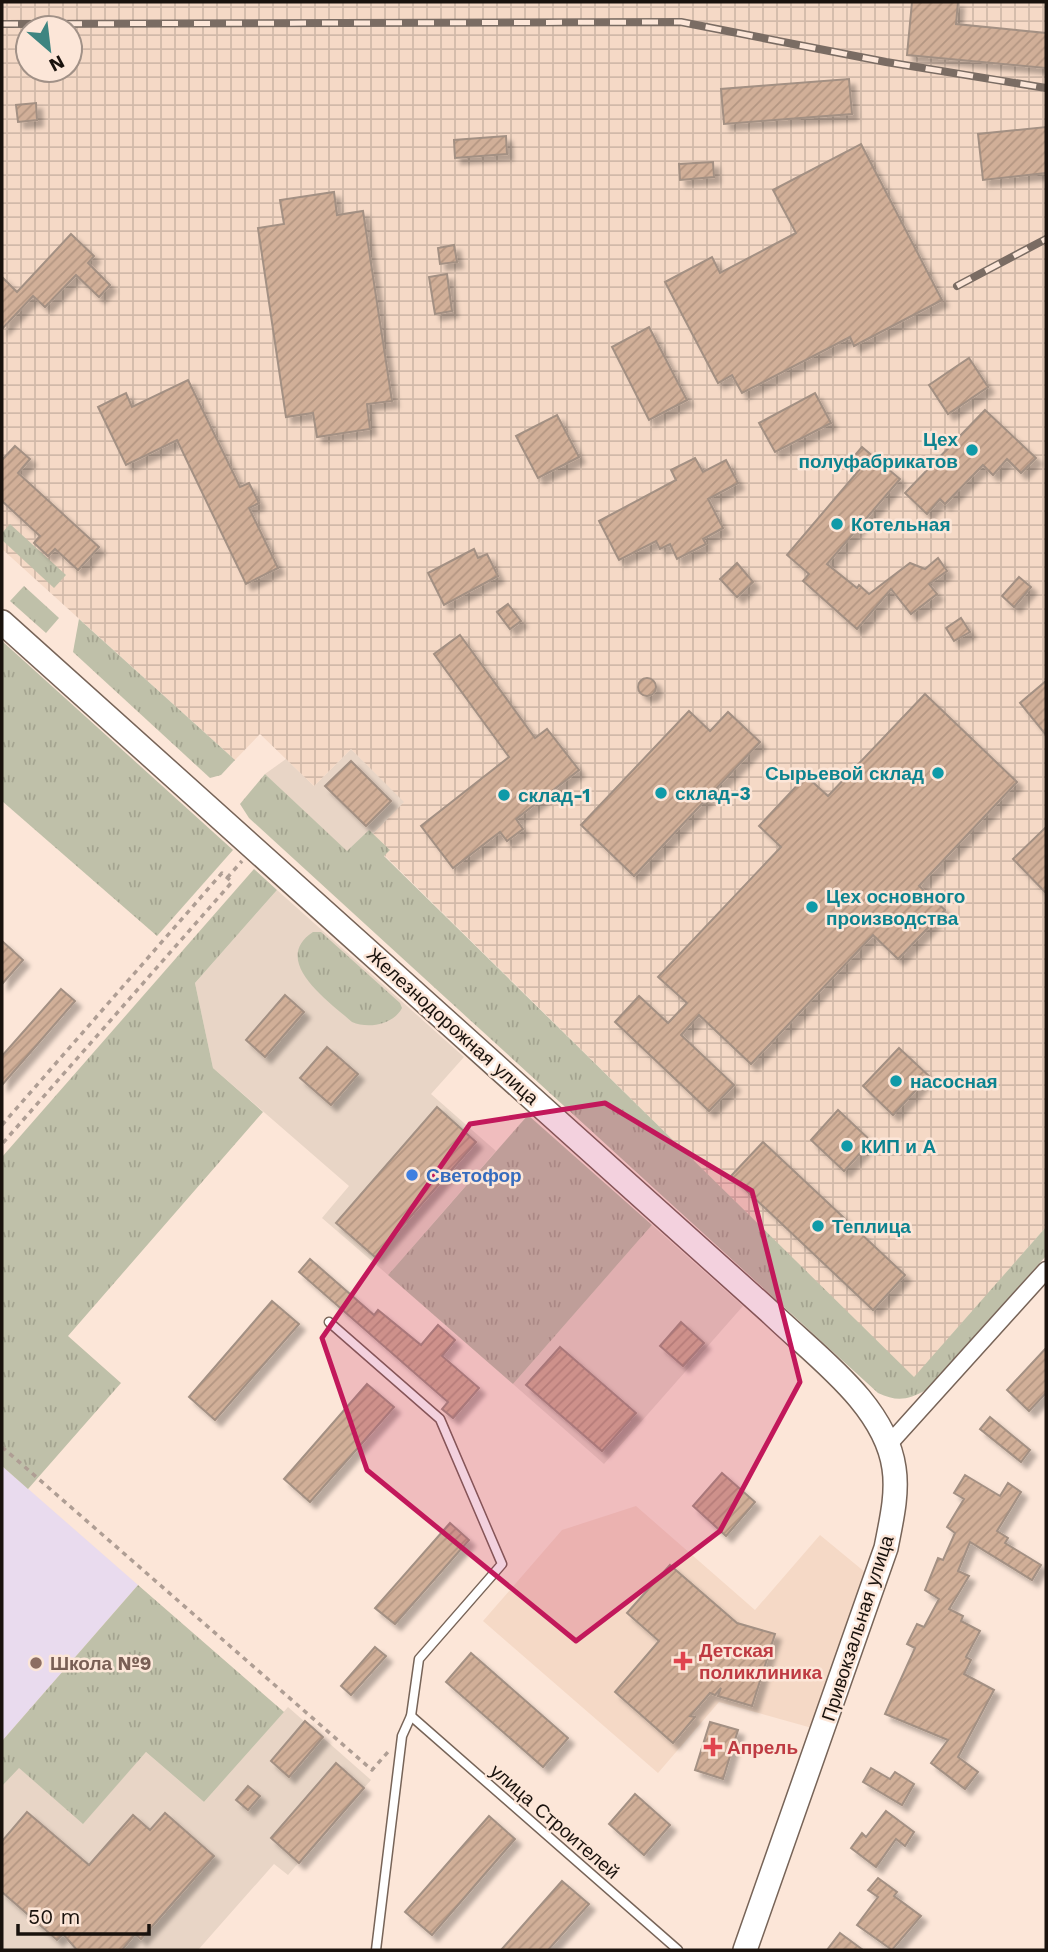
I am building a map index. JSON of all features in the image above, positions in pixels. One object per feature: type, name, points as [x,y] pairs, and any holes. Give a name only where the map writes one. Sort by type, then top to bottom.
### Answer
[{"type":"main road","name":"Железнодорожная улица","points":[[2,622],[770,1312],[865,1404],[881,1425],[889,1444]]},
{"type":"main road","name":"Привокзальная улица","points":[[745,1950],[886,1548],[895,1480],[889,1444]]},
{"type":"street","points":[[889,1444],[1046,1270]]},
{"type":"lane","points":[[329,1322],[440,1419],[502,1564],[419,1660],[411,1716],[402,1736],[376,1950]]},
{"type":"lane","name":"улица Строителей","points":[[411,1716],[678,1950]]},
{"type":"path","points":[[2,1125],[222,873],[232,881],[2,1144]]},
{"type":"path","points":[[2,1447],[372,1770],[402,1736]]},
{"type":"highlighted area","points":[[605,1103],[752,1191],[800,1382],[720,1531],[576,1641],[367,1470],[322,1338],[470,1124]]},
{"type":"shaded area","points":[[2,2],[1046,2],[1046,1227],[914,1378],[384,855],[390,850],[373,834],[404,802],[351,749],[314,786],[260,734],[235,760],[2,549]]},
{"type":"shaded area","points":[[351,749],[405,802],[373,834],[369,830],[347,852],[265,774],[286,759],[314,786]]},
{"type":"shaded area","points":[[277,890],[464,1057],[431,1094],[496,1151],[388,1275],[322,1218],[349,1186],[213,1068],[195,983]]},
{"type":"shaded area","points":[[652,1225],[743,1306],[604,1464],[513,1384]]},
{"type":"shaded area","name":"Школа №9","points":[[2,1466],[138,1585],[2,1741]]},
{"type":"shaded area","name":"Детская поликлиника","points":[[636,1506],[755,1610],[820,1535],[866,1573],[812,1728],[719,1702],[658,1773],[483,1621],[562,1530]]},
{"type":"shaded area","points":[[288,1707],[371,1780],[288,1875],[274,1864],[198,1950],[2,1950],[2,1786],[18,1767],[83,1823],[146,1752],[204,1802]]},
{"type":"green space","points":[[10,524],[66,575],[54,588],[2,540],[2,533]]},
{"type":"green space","points":[[24,586],[59,618],[46,633],[10,601]]},
{"type":"green space","points":[[79,619],[235,760],[221,775],[210,778],[73,652]]},
{"type":"green space","points":[[2,641],[233,850],[157,936],[2,801]]},
{"type":"green space","points":[[265,774],[347,851],[369,830],[390,850],[384,856],[914,1377],[1046,1227],[1046,1256],[926,1390],[902,1399],[878,1393],[249,818],[240,804]]},
{"type":"green space","points":[[254,869],[277,890],[195,983],[213,1068],[263,1112],[68,1336],[121,1383],[28,1489],[2,1466],[2,1157]]},
{"type":"green space","points":[[313,932],[321,932],[400,1003],[402,1008],[398,1014],[380,1024],[358,1024],[352,1022],[319,993],[300,968],[298,956],[301,943]]},
{"type":"green space","points":[[528,1115],[652,1225],[513,1384],[388,1275]]},
{"type":"green space","points":[[138,1585],[284,1712],[204,1802],[146,1752],[83,1824],[19,1768],[2,1786],[2,1741]]},
{"type":"building","points":[[912,2],[958,2],[956,24],[1046,33],[1046,68],[907,55]]},
{"type":"building","points":[[849,79],[852,114],[724,124],[721,89]]},
{"type":"building","points":[[36,103],[37,120],[18,122],[16,105]]},
{"type":"building","points":[[1046,127],[1046,173],[983,180],[978,134]]},
{"type":"building","points":[[506,136],[507,154],[455,158],[454,140]]},
{"type":"building","points":[[861,144],[942,300],[854,346],[850,337],[742,393],[732,375],[718,383],[665,282],[712,257],[720,273],[796,233],[773,190]]},
{"type":"building","points":[[713,162],[714,177],[680,180],[679,164]]},
{"type":"building","points":[[334,192],[337,215],[363,211],[392,401],[367,404],[370,429],[317,437],[313,413],[286,417],[258,228],[284,224],[280,200]]},
{"type":"building","points":[[71,234],[94,256],[88,263],[110,285],[99,297],[76,275],[45,307],[33,296],[2,329],[2,277],[17,292]]},
{"type":"building","points":[[454,245],[457,262],[440,264],[438,248]]},
{"type":"building","points":[[447,274],[452,311],[435,314],[429,277]]},
{"type":"building","points":[[649,327],[687,400],[649,420],[612,347]]},
{"type":"building","points":[[969,358],[988,387],[948,414],[929,385]]},
{"type":"building","points":[[188,380],[240,487],[249,483],[259,503],[249,508],[278,568],[246,584],[177,440],[126,465],[98,407],[126,393],[132,407]]},
{"type":"building","points":[[815,393],[831,423],[775,452],[759,423]]},
{"type":"building","name":"Цех полуфабрикатов","points":[[985,410],[1036,458],[1021,473],[1007,459],[993,475],[983,465],[945,504],[940,499],[927,514],[905,493]]},
{"type":"building","points":[[557,415],[579,457],[538,478],[516,436]]},
{"type":"building","points":[[15,446],[30,459],[18,473],[99,547],[78,570],[55,549],[48,556],[34,543],[40,536],[2,501],[2,460]]},
{"type":"building","points":[[862,447],[900,479],[827,564],[869,594],[910,563],[925,569],[938,558],[947,571],[929,584],[937,594],[911,614],[891,589],[857,629],[803,581],[809,574],[787,555],[860,469],[851,460]]},
{"type":"building","points":[[695,458],[703,472],[726,460],[738,483],[708,499],[723,528],[703,539],[706,544],[677,559],[670,544],[660,549],[656,541],[619,560],[599,521],[676,480],[671,470]]},
{"type":"building","points":[[474,549],[478,558],[487,554],[498,576],[444,605],[428,573]]},
{"type":"building","points":[[737,563],[753,582],[737,597],[720,579]]},
{"type":"building","points":[[1019,577],[1031,587],[1014,607],[1002,596]]},
{"type":"building","points":[[508,604],[521,621],[510,629],[497,612]]},
{"type":"building","points":[[961,618],[970,632],[954,641],[946,628]]},
{"type":"building","name":"склад-1","points":[[460,635],[535,738],[547,729],[579,770],[516,819],[523,829],[507,841],[500,832],[453,868],[421,826],[509,757],[434,654]]},
{"type":"building","points":[[647,678],[653,681],[656,687],[653,693],[647,696],[641,693],[638,687],[641,681]]},
{"type":"building","points":[[1046,681],[1046,735],[1020,703]]},
{"type":"building","points":[[925,694],[1017,782],[919,886],[945,910],[898,959],[873,935],[751,1064],[699,1015],[681,1035],[734,1085],[709,1111],[615,1022],[639,996],[668,1023],[687,1003],[658,977],[781,847],[759,826],[806,776],[828,796]]},
{"type":"building","name":"склад-3","points":[[689,711],[710,731],[728,712],[760,742],[634,876],[581,825]]},
{"type":"building","points":[[351,761],[391,801],[366,826],[325,786]]},
{"type":"building","points":[[1046,827],[1046,893],[1013,859]]},
{"type":"building","points":[[2,941],[23,960],[2,984]]},
{"type":"building","points":[[61,989],[75,1001],[2,1085],[2,1056]]},
{"type":"building","points":[[285,995],[304,1012],[265,1057],[246,1040]]},
{"type":"building","points":[[327,1047],[358,1074],[331,1105],[300,1078]]},
{"type":"building","name":"насосная","points":[[899,1048],[929,1076],[893,1115],[863,1086]]},
{"type":"building","points":[[437,1107],[476,1142],[375,1257],[336,1223]]},
{"type":"building","name":"КИП и А","points":[[838,1110],[871,1141],[844,1171],[811,1140]]},
{"type":"building","name":"Теплица","points":[[763,1142],[905,1275],[873,1310],[731,1176]]},
{"type":"building","points":[[310,1259],[374,1315],[378,1310],[421,1345],[438,1325],[455,1340],[442,1356],[479,1388],[453,1418],[442,1409],[448,1402],[299,1272]]},
{"type":"building","points":[[272,1301],[299,1324],[215,1420],[189,1397]]},
{"type":"building","points":[[681,1322],[704,1343],[683,1366],[660,1346]]},
{"type":"building","points":[[560,1347],[636,1413],[602,1451],[526,1385]]},
{"type":"building","points":[[1046,1348],[1046,1393],[1029,1411],[1007,1390]]},
{"type":"building","points":[[367,1384],[394,1407],[310,1502],[284,1479]]},
{"type":"building","points":[[990,1417],[1030,1450],[1021,1462],[980,1429]]},
{"type":"building","points":[[722,1473],[755,1502],[726,1536],[693,1506]]},
{"type":"building","points":[[965,1475],[1000,1496],[1008,1483],[1021,1492],[997,1531],[1008,1538],[1005,1543],[1041,1565],[1032,1580],[970,1542],[958,1571],[969,1576],[949,1609],[963,1616],[961,1621],[980,1631],[966,1657],[971,1660],[964,1674],[994,1690],[958,1757],[978,1772],[965,1789],[931,1763],[948,1740],[885,1714],[915,1648],[907,1644],[917,1624],[924,1627],[939,1599],[925,1590],[938,1558],[943,1560],[955,1533],[947,1527],[964,1499],[954,1493]]},
{"type":"building","points":[[450,1523],[469,1540],[395,1624],[375,1608]]},
{"type":"building","points":[[670,1565],[737,1623],[775,1634],[752,1706],[718,1696],[721,1688],[715,1695],[710,1693],[690,1716],[695,1717],[673,1743],[615,1692],[659,1641],[627,1613]]},
{"type":"building","points":[[375,1647],[386,1656],[351,1695],[341,1686]]},
{"type":"building","points":[[471,1653],[568,1738],[543,1767],[446,1682]]},
{"type":"building","points":[[305,1721],[323,1737],[289,1777],[271,1761]]},
{"type":"building","points":[[710,1722],[738,1730],[723,1779],[695,1770]]},
{"type":"building","points":[[336,1763],[364,1788],[299,1863],[271,1838]]},
{"type":"building","points":[[871,1768],[890,1779],[895,1772],[914,1784],[902,1805],[863,1782]]},
{"type":"building","points":[[248,1786],[260,1796],[248,1810],[236,1800]]},
{"type":"building","points":[[635,1794],[670,1825],[644,1855],[609,1824]]},
{"type":"building","points":[[886,1811],[914,1832],[905,1846],[896,1839],[876,1867],[851,1848],[862,1833],[866,1837]]},
{"type":"building","points":[[27,1812],[89,1865],[133,1815],[150,1830],[165,1813],[214,1856],[141,1939],[135,1934],[122,1950],[77,1950],[63,1934],[57,1940],[2,1892],[2,1841]]},
{"type":"building","points":[[489,1816],[515,1839],[432,1935],[405,1912]]},
{"type":"building","points":[[878,1878],[897,1892],[894,1896],[921,1916],[892,1950],[857,1925],[878,1897],[868,1890]]},
{"type":"building","points":[[562,1881],[589,1904],[548,1950],[501,1950]]},
{"type":"building","points":[[840,1933],[863,1950],[827,1950]]},
{"type":"railway","points":[[2,24],[681,22],[886,62],[1046,88]]},
{"type":"railway","points":[[957,286],[1046,239]]},
{"type":"place","name":"Цех полуфабрикатов","points":[[972,450]]},
{"type":"place","name":"Котельная","points":[[837,524]]},
{"type":"place","name":"Сырьевой склад","points":[[938,773]]},
{"type":"place","name":"склад-3","points":[[661,793]]},
{"type":"place","name":"склад-1","points":[[504,795]]},
{"type":"place","name":"Цех основного производства","points":[[812,907]]},
{"type":"place","name":"насосная","points":[[896,1081]]},
{"type":"place","name":"КИП и А","points":[[847,1146]]},
{"type":"place","name":"Светофор","points":[[412,1175]]},
{"type":"place","name":"Теплица","points":[[818,1226]]},
{"type":"place","name":"Детская поликлиника","points":[[683,1661]]},
{"type":"place","name":"Школа №9","points":[[36,1663]]},
{"type":"place","name":"Апрель","points":[[713,1747]]}]
